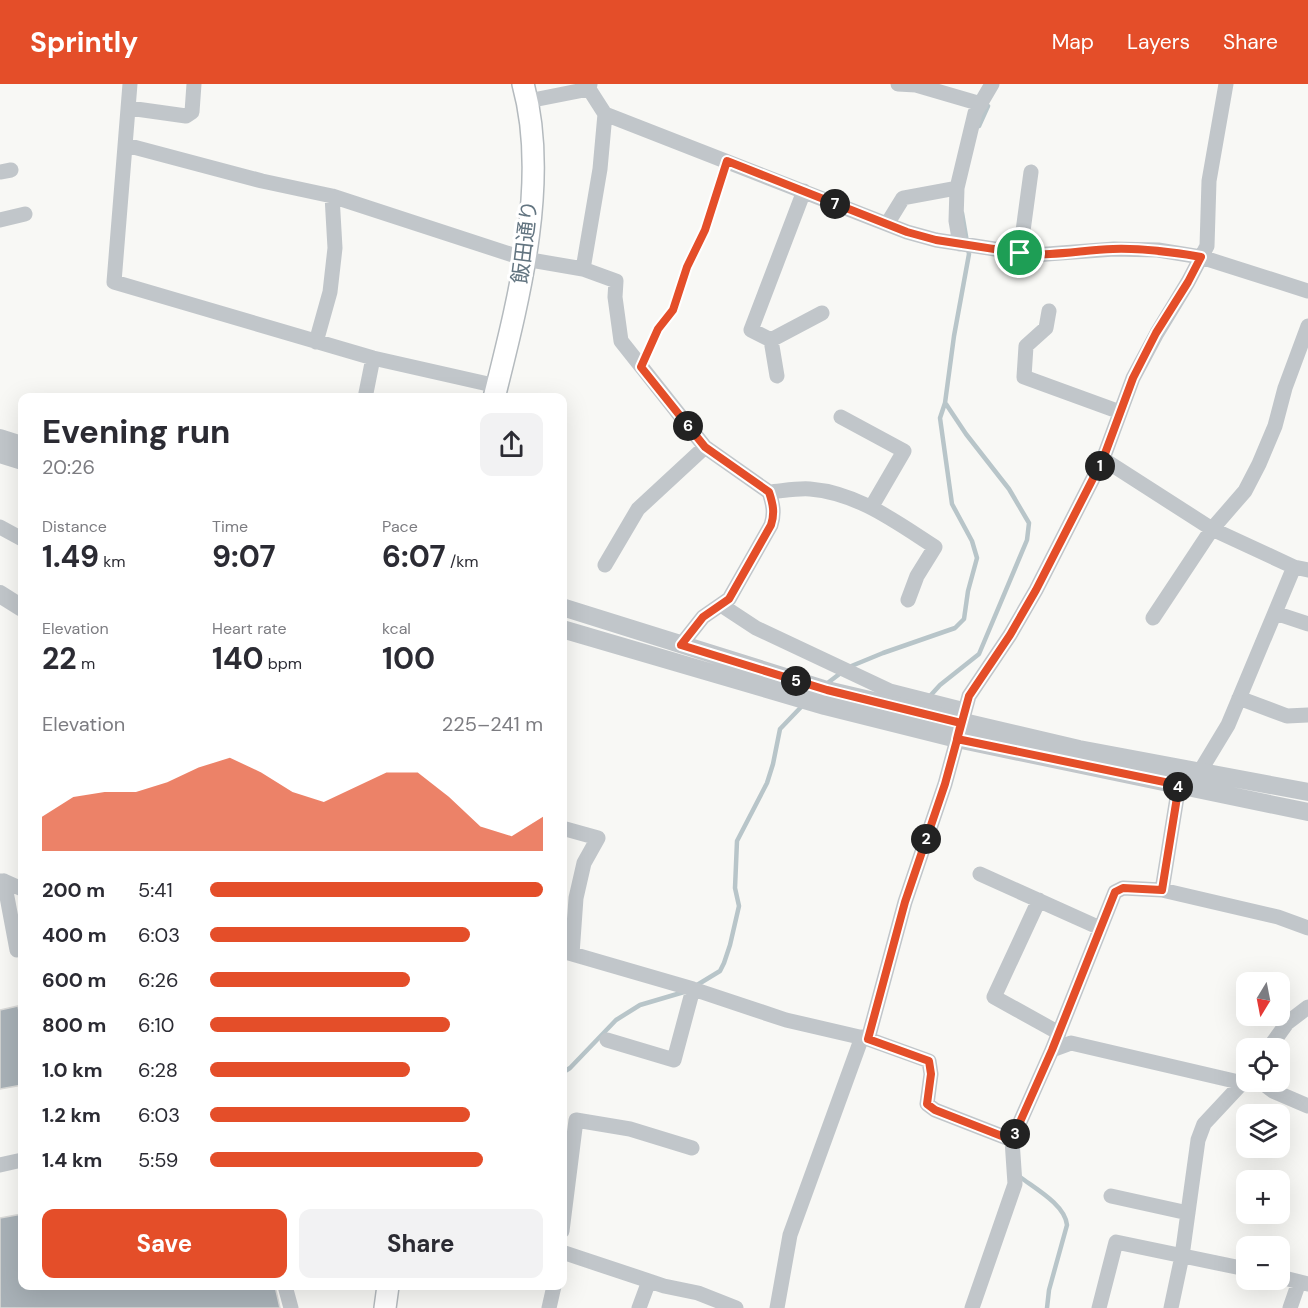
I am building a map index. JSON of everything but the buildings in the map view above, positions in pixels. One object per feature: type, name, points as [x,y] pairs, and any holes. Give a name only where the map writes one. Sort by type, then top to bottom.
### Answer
[{"type":"main road","name":"飯田通り","points":[[496,392],[510,336],[525,259],[529,223],[533,157],[532,123],[526,93]]},
{"type":"main road","points":[[385,1308],[387,1290]]},
{"type":"street","points":[[130,84],[114,282],[496,392]]},
{"type":"street","points":[[129,108],[186,116],[192,112],[194,84]]},
{"type":"street","points":[[898,84],[916,85],[981,104]]},
{"type":"street","points":[[960,244],[956,221],[957,188],[975,113],[992,84]]},
{"type":"street","points":[[777,1308],[790,1235],[865,1038],[905,902],[945,784],[969,696],[1010,635],[1036,590],[1103,459],[1133,378],[1156,333],[1188,282],[1207,246],[1209,181],[1226,84]]},
{"type":"street","points":[[526,93],[589,86],[605,114],[600,169],[583,270]]},
{"type":"street","points":[[605,114],[887,224],[936,240],[1034,255],[1114,249],[1158,250],[1201,257],[1308,291]]},
{"type":"street","points":[[126,145],[262,181],[332,196],[525,259],[583,270],[616,281],[615,297],[621,341],[705,447],[769,492],[773,504],[774,516],[771,525],[729,599],[703,617],[681,645]]},
{"type":"street","points":[[1020,253],[1031,172]]},
{"type":"street","points":[[887,224],[903,198],[957,188]]},
{"type":"street","points":[[771,340],[751,330],[804,191]]},
{"type":"street","points":[[316,342],[330,292],[335,248],[332,196]]},
{"type":"street","points":[[0,220],[25,214]]},
{"type":"street","points":[[1049,311],[1046,328],[1026,346],[1024,377],[1120,412]]},
{"type":"street","points":[[771,340],[822,313]]},
{"type":"street","points":[[1153,618],[1212,529],[1245,490],[1259,464],[1275,426],[1285,388],[1308,326]]},
{"type":"street","points":[[771,340],[777,376]]},
{"type":"street","points":[[366,393],[373,358]]},
{"type":"street","points":[[841,417],[904,451],[872,506]]},
{"type":"street","points":[[0,438],[18,444]]},
{"type":"street","points":[[605,565],[639,509],[705,447]]},
{"type":"street","points":[[0,454],[18,460]]},
{"type":"street","points":[[1103,459],[1212,529],[1301,569],[1275,613],[1228,725],[1199,773]]},
{"type":"street","points":[[769,492],[809,489],[835,494],[872,506],[935,547],[917,576],[908,600]]},
{"type":"street","points":[[0,527],[18,537]]},
{"type":"street","points":[[0,594],[18,605]]},
{"type":"street","points":[[721,605],[756,628],[961,724]]},
{"type":"street","points":[[567,610],[827,690],[961,724],[1179,785],[1308,812]]},
{"type":"street","points":[[1275,613],[1308,624]]},
{"type":"street","points":[[567,630],[825,706],[961,724],[1199,773],[1308,792]]},
{"type":"street","points":[[1239,698],[1287,716],[1308,715]]},
{"type":"street","points":[[1162,890],[1179,785]]},
{"type":"street","points":[[567,829],[598,838],[584,863],[567,952],[693,989],[786,1020],[865,1038],[929,1061],[931,1074],[927,1104],[935,1110],[1012,1140]]},
{"type":"street","points":[[980,874],[1100,928]]},
{"type":"street","points":[[2,881],[18,887]]},
{"type":"street","points":[[2,881],[18,942]]},
{"type":"street","points":[[972,1308],[1015,1184],[1012,1140],[1052,1050],[1115,892],[1123,888],[1162,890],[1278,917],[1308,928]]},
{"type":"street","points":[[1040,900],[994,997],[1059,1033]]},
{"type":"street","points":[[607,1040],[674,1060],[693,989]]},
{"type":"street","points":[[1276,1038],[1287,1023],[1308,1007]]},
{"type":"street","points":[[1052,1050],[1071,1043],[1236,1079]]},
{"type":"street","points":[[1172,1308],[1182,1256],[1198,1140],[1204,1124],[1236,1090]]},
{"type":"street","points":[[1275,1092],[1308,1106]]},
{"type":"street","points":[[567,1161],[576,1120],[630,1129],[692,1148]]},
{"type":"street","points":[[0,1165],[18,1161]]},
{"type":"street","points":[[1111,1196],[1188,1213]]},
{"type":"street","points":[[1099,1308],[1116,1242],[1236,1267]]},
{"type":"street","points":[[567,1254],[650,1281],[698,1293],[736,1308]]},
{"type":"street","points":[[639,1308],[650,1281]]},
{"type":"street","points":[[1290,1308],[1304,1283]]},
{"type":"street","points":[[286,1290],[291,1308]]},
{"type":"street","points":[[549,1308],[553,1290]]},
{"type":"lane","points":[[641,367],[658,329],[673,310],[687,267],[705,230],[727,161]]},
{"type":"waterway","points":[[979,126],[988,106]]},
{"type":"waterway","points":[[849,667],[955,628],[964,619],[968,591],[977,558],[972,541],[952,504],[940,418],[945,403],[969,254],[962,213]]},
{"type":"waterway","points":[[930,696],[940,685],[979,654],[1027,540],[1029,523],[1009,489],[946,404]]},
{"type":"waterway","points":[[825,685],[842,672]]},
{"type":"waterway","points":[[697,985],[720,971],[724,963],[739,906],[735,888],[737,841],[767,783],[780,729],[803,705]]},
{"type":"waterway","points":[[567,1070],[616,1020],[640,1005],[684,992]]},
{"type":"waterway","points":[[1020,1177],[1055,1204],[1067,1225],[1049,1290],[1047,1308]]},
{"type":"route","points":[[1020,253],[936,240],[907,232],[727,161],[705,230],[687,267],[679,296],[673,310],[658,329],[641,367],[705,447],[769,492],[773,504],[774,516],[771,525],[729,599],[703,617],[681,642],[681,645],[827,690],[961,723],[957,739],[1179,785],[1162,890],[1123,888],[1115,892],[1052,1050],[1012,1140],[935,1110],[927,1104],[931,1074],[929,1061],[868,1039],[905,902],[945,784],[961,723],[969,696],[1010,635],[1036,590],[1103,459],[1133,378],[1156,333],[1201,257],[1158,250],[1114,249],[1034,255],[1020,253]]}]
